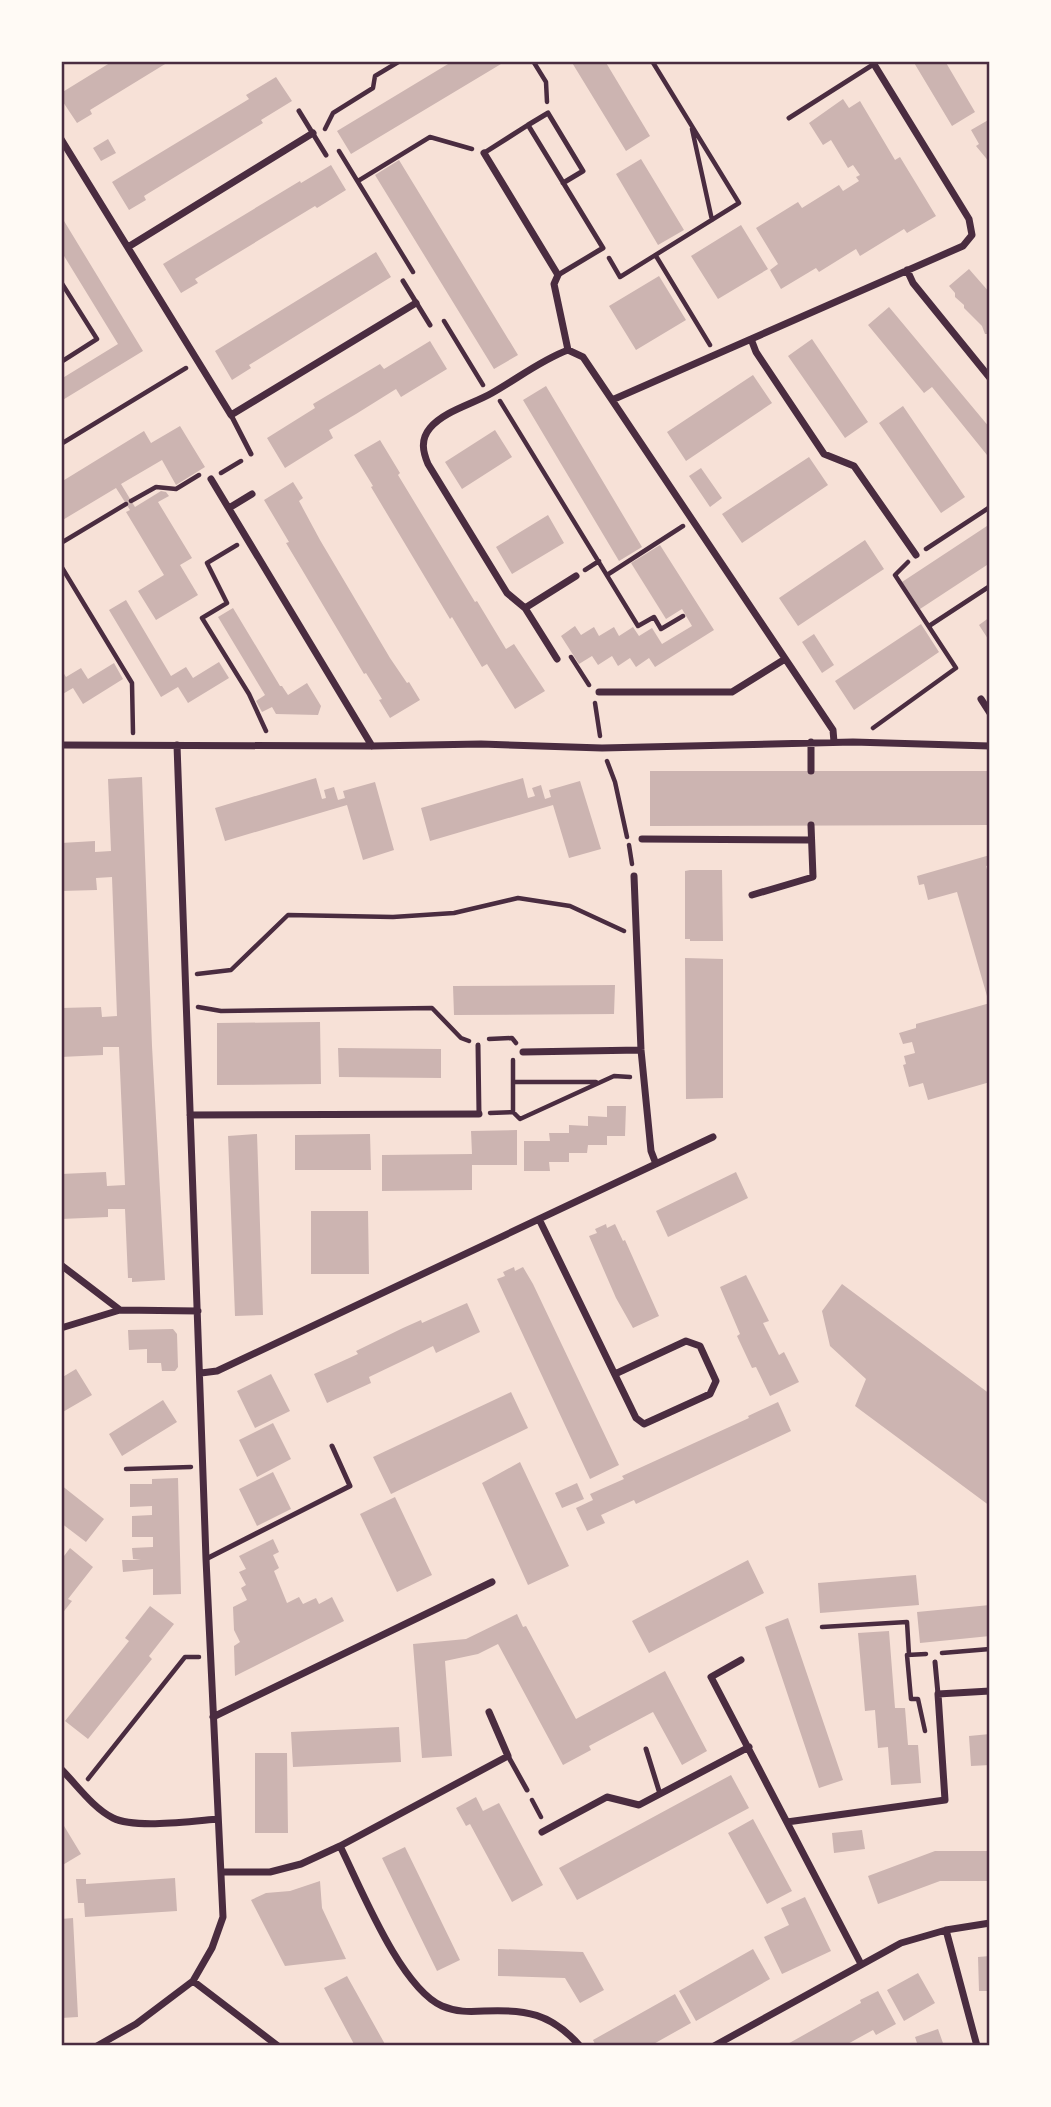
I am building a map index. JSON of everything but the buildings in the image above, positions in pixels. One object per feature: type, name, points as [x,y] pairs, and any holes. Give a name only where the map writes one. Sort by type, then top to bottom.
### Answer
[{"type":"street","points":[[612,400],[963,246],[972,235],[969,219],[873,63]]},
{"type":"street","points":[[128,247],[313,133]]},
{"type":"street","points":[[61,139],[231,415],[416,303]]},
{"type":"street","points":[[484,153],[558,275],[554,284],[568,350]]},
{"type":"street","points":[[907,271],[913,283],[990,379]]},
{"type":"street","points":[[751,339],[756,352],[824,454],[854,466],[916,555]]},
{"type":"street","points":[[558,659],[525,608],[507,593],[434,474],[423,450],[424,438],[437,422],[568,350],[583,357],[833,730],[834,742]]},
{"type":"street","points":[[211,479],[372,746]]},
{"type":"street","points":[[229,509],[253,494]]},
{"type":"street","points":[[525,608],[576,576]]},
{"type":"street","points":[[599,692],[732,692],[785,659]]},
{"type":"street","points":[[981,699],[990,713]]},
{"type":"street","points":[[811,742],[811,771]]},
{"type":"street","points":[[61,745],[481,744],[602,748],[853,742],[990,746]]},
{"type":"street","points":[[97,2046],[136,2024],[193,1981],[212,1948],[223,1917],[223,1872],[218,1819],[206,1559],[177,745]]},
{"type":"street","points":[[752,895],[813,877],[811,825]]},
{"type":"street","points":[[642,839],[811,840]]},
{"type":"street","points":[[634,876],[640,1049],[651,1151],[656,1164]]},
{"type":"street","points":[[523,1052],[640,1049]]},
{"type":"street","points":[[190,1115],[479,1114]]},
{"type":"street","points":[[201,1373],[213,1372],[713,1137]]},
{"type":"street","points":[[539,1219],[636,1418],[644,1424],[710,1394],[716,1381],[700,1346],[686,1341],[615,1374]]},
{"type":"street","points":[[61,1265],[120,1310]]},
{"type":"street","points":[[61,1328],[120,1310],[198,1311]]},
{"type":"street","points":[[213,1717],[492,1582]]},
{"type":"street","points":[[741,1660],[711,1677],[862,1964]]},
{"type":"street","points":[[787,1822],[945,1800],[938,1694],[990,1691]]},
{"type":"street","points":[[223,1872],[270,1872],[300,1864],[340,1846],[508,1756],[489,1712]]},
{"type":"street","points":[[544,1830],[607,1797],[639,1805],[749,1746]]},
{"type":"street","points":[[61,1769],[102,1811],[116,1820],[149,1823],[218,1819]]},
{"type":"street","points":[[340,1846],[404,1972],[421,1992],[442,2006],[463,2012],[529,2012],[555,2023],[569,2033],[580,2046]]},
{"type":"street","points":[[715,2046],[901,1943],[946,1930],[990,1923]]},
{"type":"street","points":[[946,1930],[977,2046]]},
{"type":"street","points":[[193,1981],[278,2046]]},
{"type":"lane","points":[[789,118],[873,63]]},
{"type":"lane","points":[[299,111],[326,155]]},
{"type":"lane","points":[[484,153],[548,113],[583,171],[563,183]]},
{"type":"lane","points":[[528,125],[603,248],[558,275]]},
{"type":"lane","points":[[403,281],[430,325]]},
{"type":"lane","points":[[231,415],[251,454]]},
{"type":"lane","points":[[478,1045],[479,1114]]},
{"type":"lane","points":[[206,1559],[350,1486],[332,1446]]},
{"type":"lane","points":[[935,1662],[938,1694]]},
{"type":"lane","points":[[646,1749],[660,1794]]},
{"type":"lane","points":[[508,1756],[527,1790]]},
{"type":"path","points":[[332,139],[325,128],[333,113],[373,88],[375,76],[400,61]]},
{"type":"path","points":[[533,61],[546,82],[548,113]]},
{"type":"path","points":[[603,248],[620,277],[740,203],[653,61]]},
{"type":"path","points":[[692,125],[712,220]]},
{"type":"path","points":[[358,181],[430,137],[484,153]]},
{"type":"path","points":[[338,149],[414,273]]},
{"type":"path","points":[[656,256],[716,354]]},
{"type":"path","points":[[61,282],[96,339],[61,362]]},
{"type":"path","points":[[442,318],[638,626],[653,617],[662,629],[683,616]]},
{"type":"path","points":[[62,442],[197,361]]},
{"type":"path","points":[[61,543],[156,487],[177,489]]},
{"type":"path","points":[[853,742],[956,668],[895,575],[916,555],[990,507]]},
{"type":"path","points":[[607,575],[691,520]]},
{"type":"path","points":[[247,539],[206,562],[227,603],[202,618],[249,694],[273,744]]},
{"type":"path","points":[[61,566],[132,683],[133,745]]},
{"type":"path","points":[[929,626],[990,586]]},
{"type":"path","points":[[602,748],[615,782],[634,876]]},
{"type":"path","points":[[186,975],[231,970],[288,915],[393,917],[454,913],[518,898],[570,906],[624,931]]},
{"type":"path","points":[[187,1005],[221,1011],[432,1007],[461,1038],[478,1045],[484,1039],[512,1038]]},
{"type":"path","points":[[512,1038],[523,1052]]},
{"type":"path","points":[[512,1038],[513,1112],[520,1119],[614,1076],[643,1078]]},
{"type":"path","points":[[513,1082],[601,1082]]},
{"type":"path","points":[[479,1114],[513,1112]]},
{"type":"path","points":[[126,1469],[203,1466]]},
{"type":"path","points":[[822,1627],[907,1622],[909,1655]]},
{"type":"path","points":[[81,1788],[185,1657],[210,1657]]},
{"type":"path","points":[[527,1790],[544,1830]]}]
